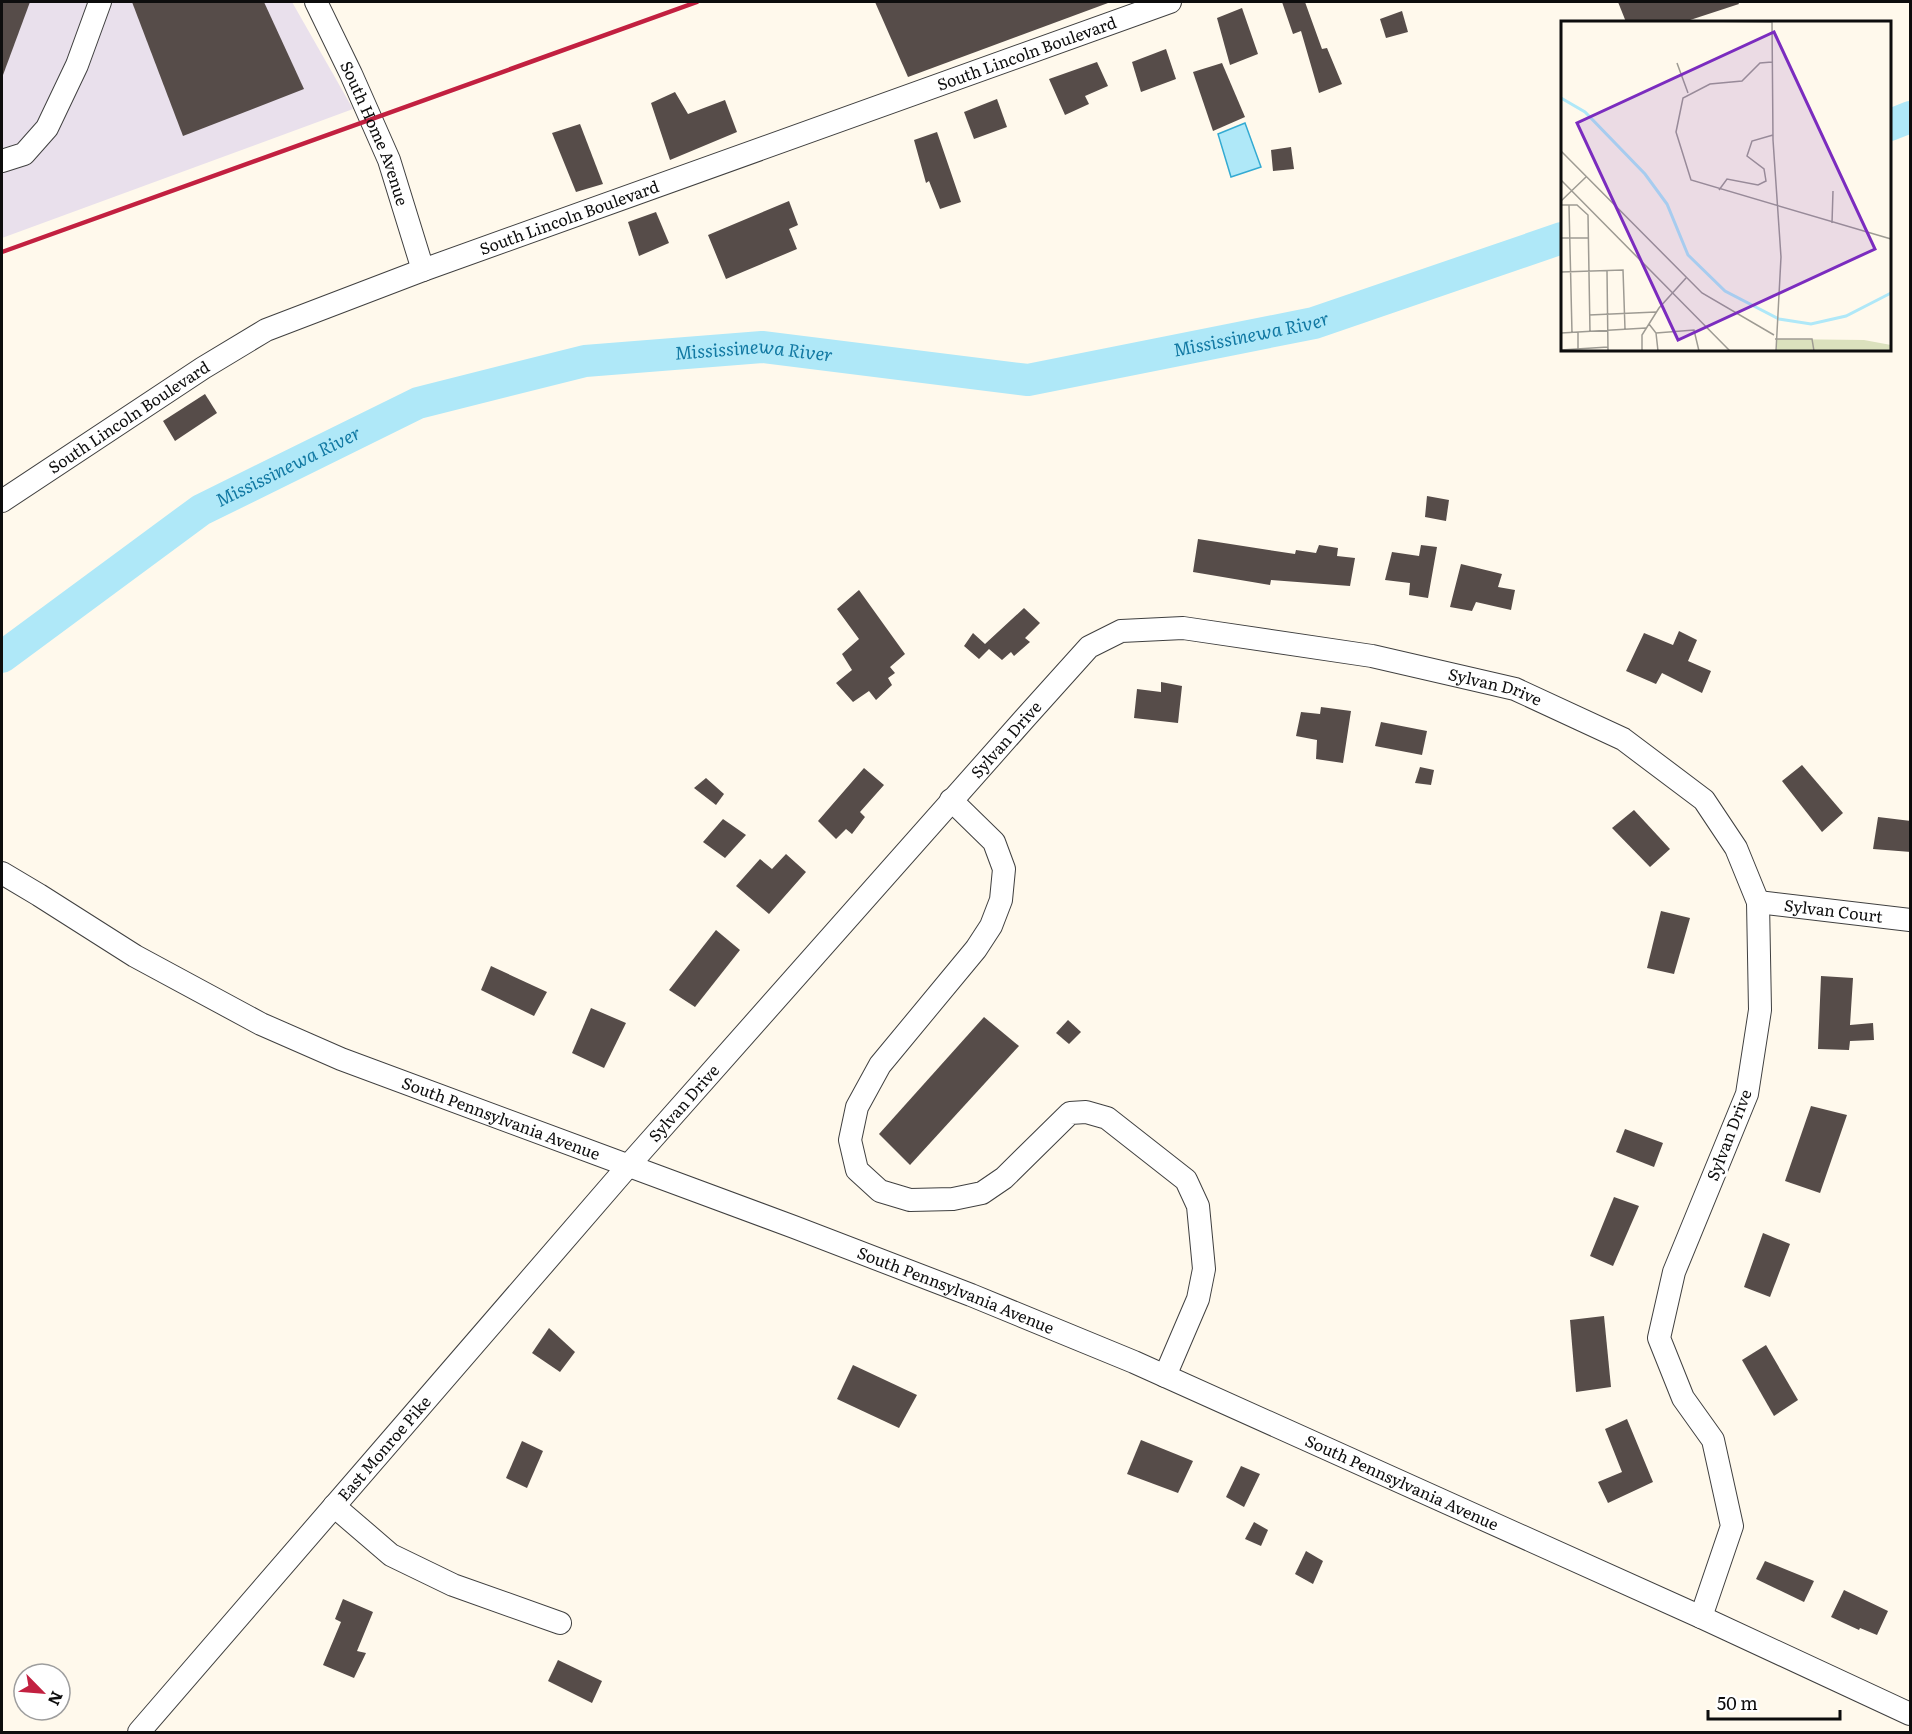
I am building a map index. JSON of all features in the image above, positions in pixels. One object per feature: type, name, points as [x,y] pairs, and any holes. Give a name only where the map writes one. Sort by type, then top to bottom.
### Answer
[{"type":"street","points":[[2,161],[24,154],[47,128],[77,65],[100,2]]},
{"type":"street","name":"South Home Avenue","points":[[316,2],[389,160],[423,270]]},
{"type":"street","name":"South Lincoln Boulevard","points":[[2,501],[203,368],[266,330],[423,270],[1170,2]]},
{"type":"street","name":"Sylvan Drive","points":[[628,1165],[1089,646],[1121,631],[1183,628],[1372,656],[1515,689],[1623,739],[1704,800],[1736,848],[1758,902],[1760,1010],[1747,1094],[1674,1272],[1659,1338],[1683,1398],[1713,1440],[1732,1526],[1701,1617]]},
{"type":"street","points":[[951,800],[994,842],[1004,869],[1001,900],[991,926],[976,949],[880,1065],[857,1107],[850,1140],[857,1170],[880,1191],[910,1200],[952,1199],[982,1193],[1004,1178],[1070,1113],[1086,1112],[1107,1119],[1186,1180],[1198,1206],[1204,1269],[1198,1299],[1165,1376]]},
{"type":"street","name":"South Pennsylvania Avenue","points":[[2,873],[135,956],[261,1024],[341,1059],[970,1295],[1165,1376],[1911,1714]]},
{"type":"street","name":"Sylvan Court","points":[[1758,902],[1911,920]]},
{"type":"street","name":"East Monroe Pike","points":[[139,1732],[628,1165]]},
{"type":"street","points":[[334,1506],[391,1555],[453,1585],[560,1623]]},
{"type":"shaded area","points":[[2,2],[292,2],[353,109],[2,238]]},
{"type":"water","points":[[1245,123],[1261,167],[1231,177],[1218,134]]},
{"type":"building","points":[[2,2],[30,2],[3,75],[2,74]]},
{"type":"building","points":[[132,2],[264,2],[304,89],[183,136]]},
{"type":"building","points":[[875,2],[1108,2],[1108,3],[908,77]]},
{"type":"building","points":[[1282,2],[1305,2],[1322,49],[1327,48],[1342,84],[1319,93],[1301,31],[1293,34]]},
{"type":"building","points":[[1618,2],[1738,2],[1739,4],[1687,21],[1626,21]]},
{"type":"building","points":[[1242,8],[1258,54],[1230,65],[1217,18]]},
{"type":"building","points":[[1402,11],[1408,32],[1386,38],[1380,19]]},
{"type":"building","points":[[1166,49],[1176,79],[1141,92],[1132,62]]},
{"type":"building","points":[[1097,62],[1108,86],[1085,96],[1089,104],[1065,115],[1049,79]]},
{"type":"building","points":[[1222,63],[1245,117],[1213,131],[1193,72]]},
{"type":"building","points":[[675,92],[688,114],[725,100],[737,132],[670,160],[651,103]]},
{"type":"building","points":[[997,99],[1007,127],[974,139],[964,112]]},
{"type":"building","points":[[580,124],[603,184],[576,192],[552,133]]},
{"type":"building","points":[[937,132],[961,202],[940,209],[929,181],[926,183],[914,140]]},
{"type":"building","points":[[1291,147],[1294,169],[1273,171],[1271,150]]},
{"type":"building","points":[[789,201],[798,225],[789,229],[797,249],[726,279],[708,235]]},
{"type":"building","points":[[656,212],[669,243],[639,256],[628,222]]},
{"type":"building","points":[[205,394],[217,413],[175,441],[163,421]]},
{"type":"building","points":[[1427,496],[1449,500],[1446,521],[1425,517]]},
{"type":"building","points":[[1198,539],[1295,554],[1296,550],[1316,553],[1319,545],[1338,548],[1337,556],[1355,558],[1350,586],[1271,580],[1270,585],[1193,572]]},
{"type":"building","points":[[1421,545],[1437,547],[1428,598],[1409,595],[1410,583],[1385,580],[1392,552],[1419,556]]},
{"type":"building","points":[[1461,564],[1502,574],[1498,587],[1515,590],[1511,610],[1476,602],[1472,611],[1450,607]]},
{"type":"building","points":[[859,590],[905,654],[890,667],[895,673],[888,678],[892,685],[876,700],[869,691],[853,702],[836,683],[852,670],[842,654],[859,639],[837,609]]},
{"type":"building","points":[[1024,608],[1040,623],[1025,638],[1030,642],[1014,656],[1011,652],[1002,660],[989,649],[979,659],[964,646],[973,633],[985,644]]},
{"type":"building","points":[[1679,631],[1697,640],[1688,661],[1711,671],[1702,693],[1662,673],[1656,684],[1626,671],[1644,633],[1673,645]]},
{"type":"building","points":[[1161,682],[1182,686],[1178,723],[1134,718],[1137,689],[1161,692]]},
{"type":"building","points":[[1321,707],[1351,711],[1343,763],[1316,759],[1317,740],[1296,736],[1301,712],[1320,714]]},
{"type":"building","points":[[1381,722],[1427,731],[1422,755],[1375,746]]},
{"type":"building","points":[[1802,765],[1843,813],[1822,832],[1782,781]]},
{"type":"building","points":[[1420,767],[1434,770],[1431,785],[1415,783]]},
{"type":"building","points":[[864,768],[884,785],[860,812],[865,817],[852,834],[846,829],[836,839],[818,821]]},
{"type":"building","points":[[706,778],[724,794],[716,805],[694,788]]},
{"type":"building","points":[[1634,810],[1670,849],[1650,867],[1612,828]]},
{"type":"building","points":[[1878,817],[1911,821],[1911,852],[1873,849]]},
{"type":"building","points":[[723,819],[746,835],[725,858],[703,842]]},
{"type":"building","points":[[786,854],[806,872],[769,914],[736,886],[760,859],[772,869]]},
{"type":"building","points":[[1661,911],[1690,918],[1674,974],[1647,968]]},
{"type":"building","points":[[716,930],[740,950],[695,1007],[669,990]]},
{"type":"building","points":[[491,966],[547,992],[534,1016],[481,990]]},
{"type":"building","points":[[1821,976],[1853,978],[1850,1025],[1873,1023],[1874,1040],[1850,1041],[1849,1050],[1818,1049]]},
{"type":"building","points":[[591,1008],[626,1023],[604,1068],[572,1053]]},
{"type":"building","points":[[984,1017],[1019,1046],[910,1165],[879,1134]]},
{"type":"building","points":[[1068,1020],[1081,1032],[1069,1044],[1056,1033]]},
{"type":"building","points":[[1811,1106],[1847,1115],[1820,1193],[1785,1181]]},
{"type":"building","points":[[1625,1129],[1663,1143],[1654,1167],[1616,1152]]},
{"type":"building","points":[[1614,1197],[1639,1206],[1613,1266],[1590,1256]]},
{"type":"building","points":[[1763,1233],[1790,1244],[1770,1297],[1744,1287]]},
{"type":"building","points":[[1604,1316],[1611,1387],[1576,1392],[1570,1320]]},
{"type":"building","points":[[549,1328],[575,1352],[560,1372],[532,1353]]},
{"type":"building","points":[[1766,1345],[1798,1400],[1774,1416],[1742,1360]]},
{"type":"building","points":[[853,1365],[917,1395],[899,1428],[837,1399]]},
{"type":"building","points":[[1627,1419],[1653,1482],[1608,1503],[1598,1482],[1622,1472],[1605,1429]]},
{"type":"building","points":[[1141,1440],[1193,1461],[1178,1493],[1127,1474]]},
{"type":"building","points":[[522,1441],[543,1451],[527,1488],[506,1478]]},
{"type":"building","points":[[1241,1466],[1260,1474],[1244,1507],[1226,1497]]},
{"type":"building","points":[[1254,1522],[1268,1530],[1261,1546],[1245,1539]]},
{"type":"building","points":[[1306,1551],[1323,1561],[1313,1584],[1295,1574]]},
{"type":"building","points":[[1765,1561],[1814,1581],[1804,1602],[1756,1579]]},
{"type":"building","points":[[1844,1590],[1888,1611],[1877,1635],[1860,1628],[1859,1630],[1831,1617]]},
{"type":"building","points":[[343,1599],[373,1612],[357,1651],[366,1653],[354,1678],[323,1665],[341,1622],[335,1619]]},
{"type":"building","points":[[558,1660],[602,1681],[592,1703],[548,1681]]},
{"type":"waterway","name":"Mississinewa River","points":[[1891,125],[1910,117]]},
{"type":"waterway","name":"Mississinewa River","points":[[2,657],[201,510],[418,403],[585,361],[762,347],[1028,380],[1314,323],[1561,238]]},
{"type":"railway","points":[[2,252],[697,2]]}]
